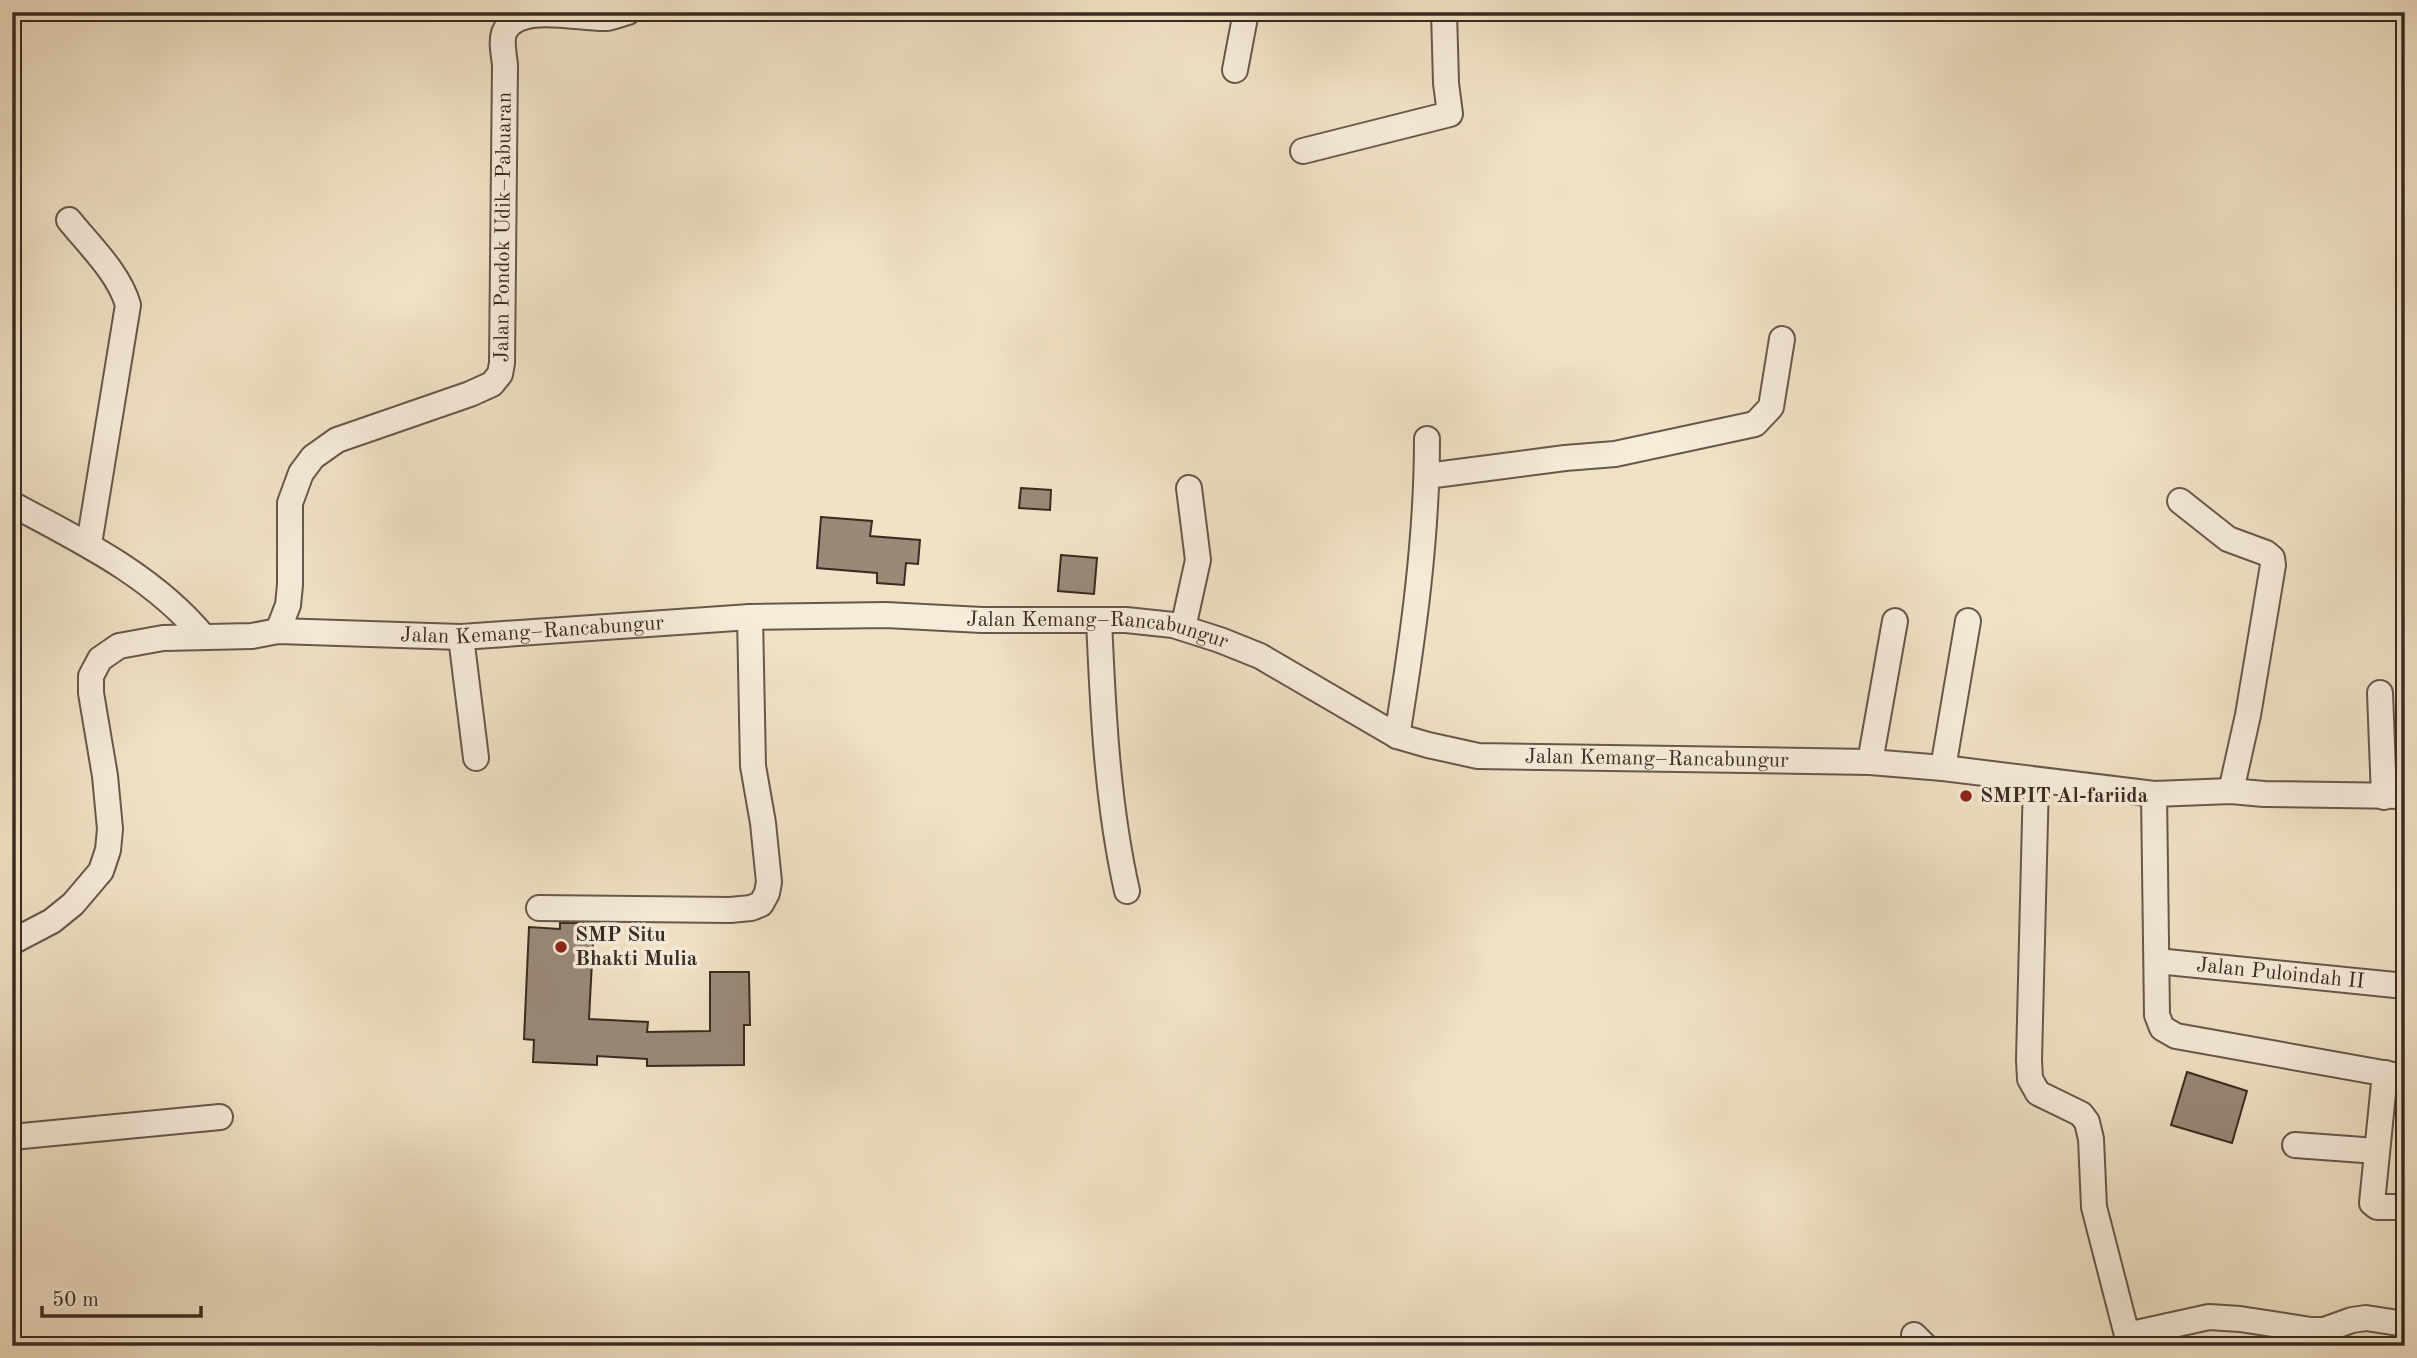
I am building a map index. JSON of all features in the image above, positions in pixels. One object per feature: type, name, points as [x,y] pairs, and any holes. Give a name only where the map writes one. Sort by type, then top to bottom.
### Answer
[{"type":"street","name":"Jalan Pondok Udik–Pabuaran","points":[[278,631],[288,605],[290,584],[290,503],[301,472],[313,457],[337,440],[470,394],[492,384],[499,374],[502,363],[505,32],[511,23],[523,16],[537,14],[608,18],[628,12]]},
{"type":"street","points":[[1235,70],[1246,12]]},
{"type":"street","points":[[1303,151],[1450,114],[1446,83],[1444,12]]},
{"type":"street","points":[[69,220],[105,264],[128,305],[89,544]]},
{"type":"street","points":[[1427,476],[1615,454],[1755,425],[1771,407],[1782,339]]},
{"type":"street","points":[[1397,736],[1414,632],[1427,476],[1427,439]]},
{"type":"street","points":[[1183,628],[1198,561],[1189,488]]},
{"type":"street","points":[[2180,500],[2228,539],[2266,552],[2272,558],[2248,715],[2231,790]]},
{"type":"street","points":[[12,504],[89,544],[143,579],[189,619],[203,636]]},
{"type":"street","name":"Jalan Kemang–Rancabungur","points":[[12,942],[52,921],[73,904],[101,871],[108,850],[110,829],[105,776],[90,693],[91,676],[100,659],[119,646],[163,638],[251,636],[278,631],[461,637],[750,617],[886,615],[982,620],[1126,620],[1183,628],[1220,640],[1259,656],[1397,736],[1478,756],[1870,762],[1943,768],[2154,794],[2231,790],[2264,794],[2394,797]]},
{"type":"street","points":[[539,908],[730,910],[761,904],[769,882],[753,766],[750,617]]},
{"type":"street","points":[[1099,620],[1110,797],[1127,891]]},
{"type":"street","points":[[1870,762],[1895,621]]},
{"type":"street","points":[[1943,768],[1968,621]]},
{"type":"street","points":[[461,637],[476,758]]},
{"type":"street","points":[[2380,693],[2394,797]]},
{"type":"street","points":[[2036,780],[2030,1079],[2038,1093],[2081,1114],[2087,1122],[2091,1139],[2094,1207],[2127,1341],[2208,1317],[2311,1330],[2324,1330],[2366,1318],[2405,1324]]},
{"type":"street","points":[[2154,794],[2157,1015],[2162,1028],[2176,1036],[2395,1075],[2377,1151],[2372,1203],[2377,1207],[2404,1207]]},
{"type":"street","name":"Jalan Puloindah II","points":[[2157,961],[2405,986]]},
{"type":"street","points":[[12,1137],[220,1117]]},
{"type":"street","points":[[2295,1145],[2377,1151]]},
{"type":"building","points":[[1021,488],[1051,490],[1050,510],[1019,508]]},
{"type":"building","points":[[821,517],[872,521],[870,536],[920,540],[918,564],[906,563],[904,585],[877,583],[877,573],[817,568]]},
{"type":"building","points":[[1061,555],[1097,558],[1094,594],[1058,591]]},
{"type":"building","points":[[560,923],[594,923],[589,1019],[648,1022],[647,1032],[710,1031],[710,972],[749,972],[750,1025],[744,1025],[744,1065],[647,1066],[647,1059],[597,1056],[597,1065],[533,1062],[534,1040],[524,1039],[529,927],[560,929]]},
{"type":"building","points":[[2187,1072],[2247,1091],[2232,1143],[2171,1125]]},
{"type":"place","name":"SMPIT Al-fariida","points":[[1966,796]]},
{"type":"place","name":"SMP Situ Bhakti Mulia","points":[[561,947]]}]
